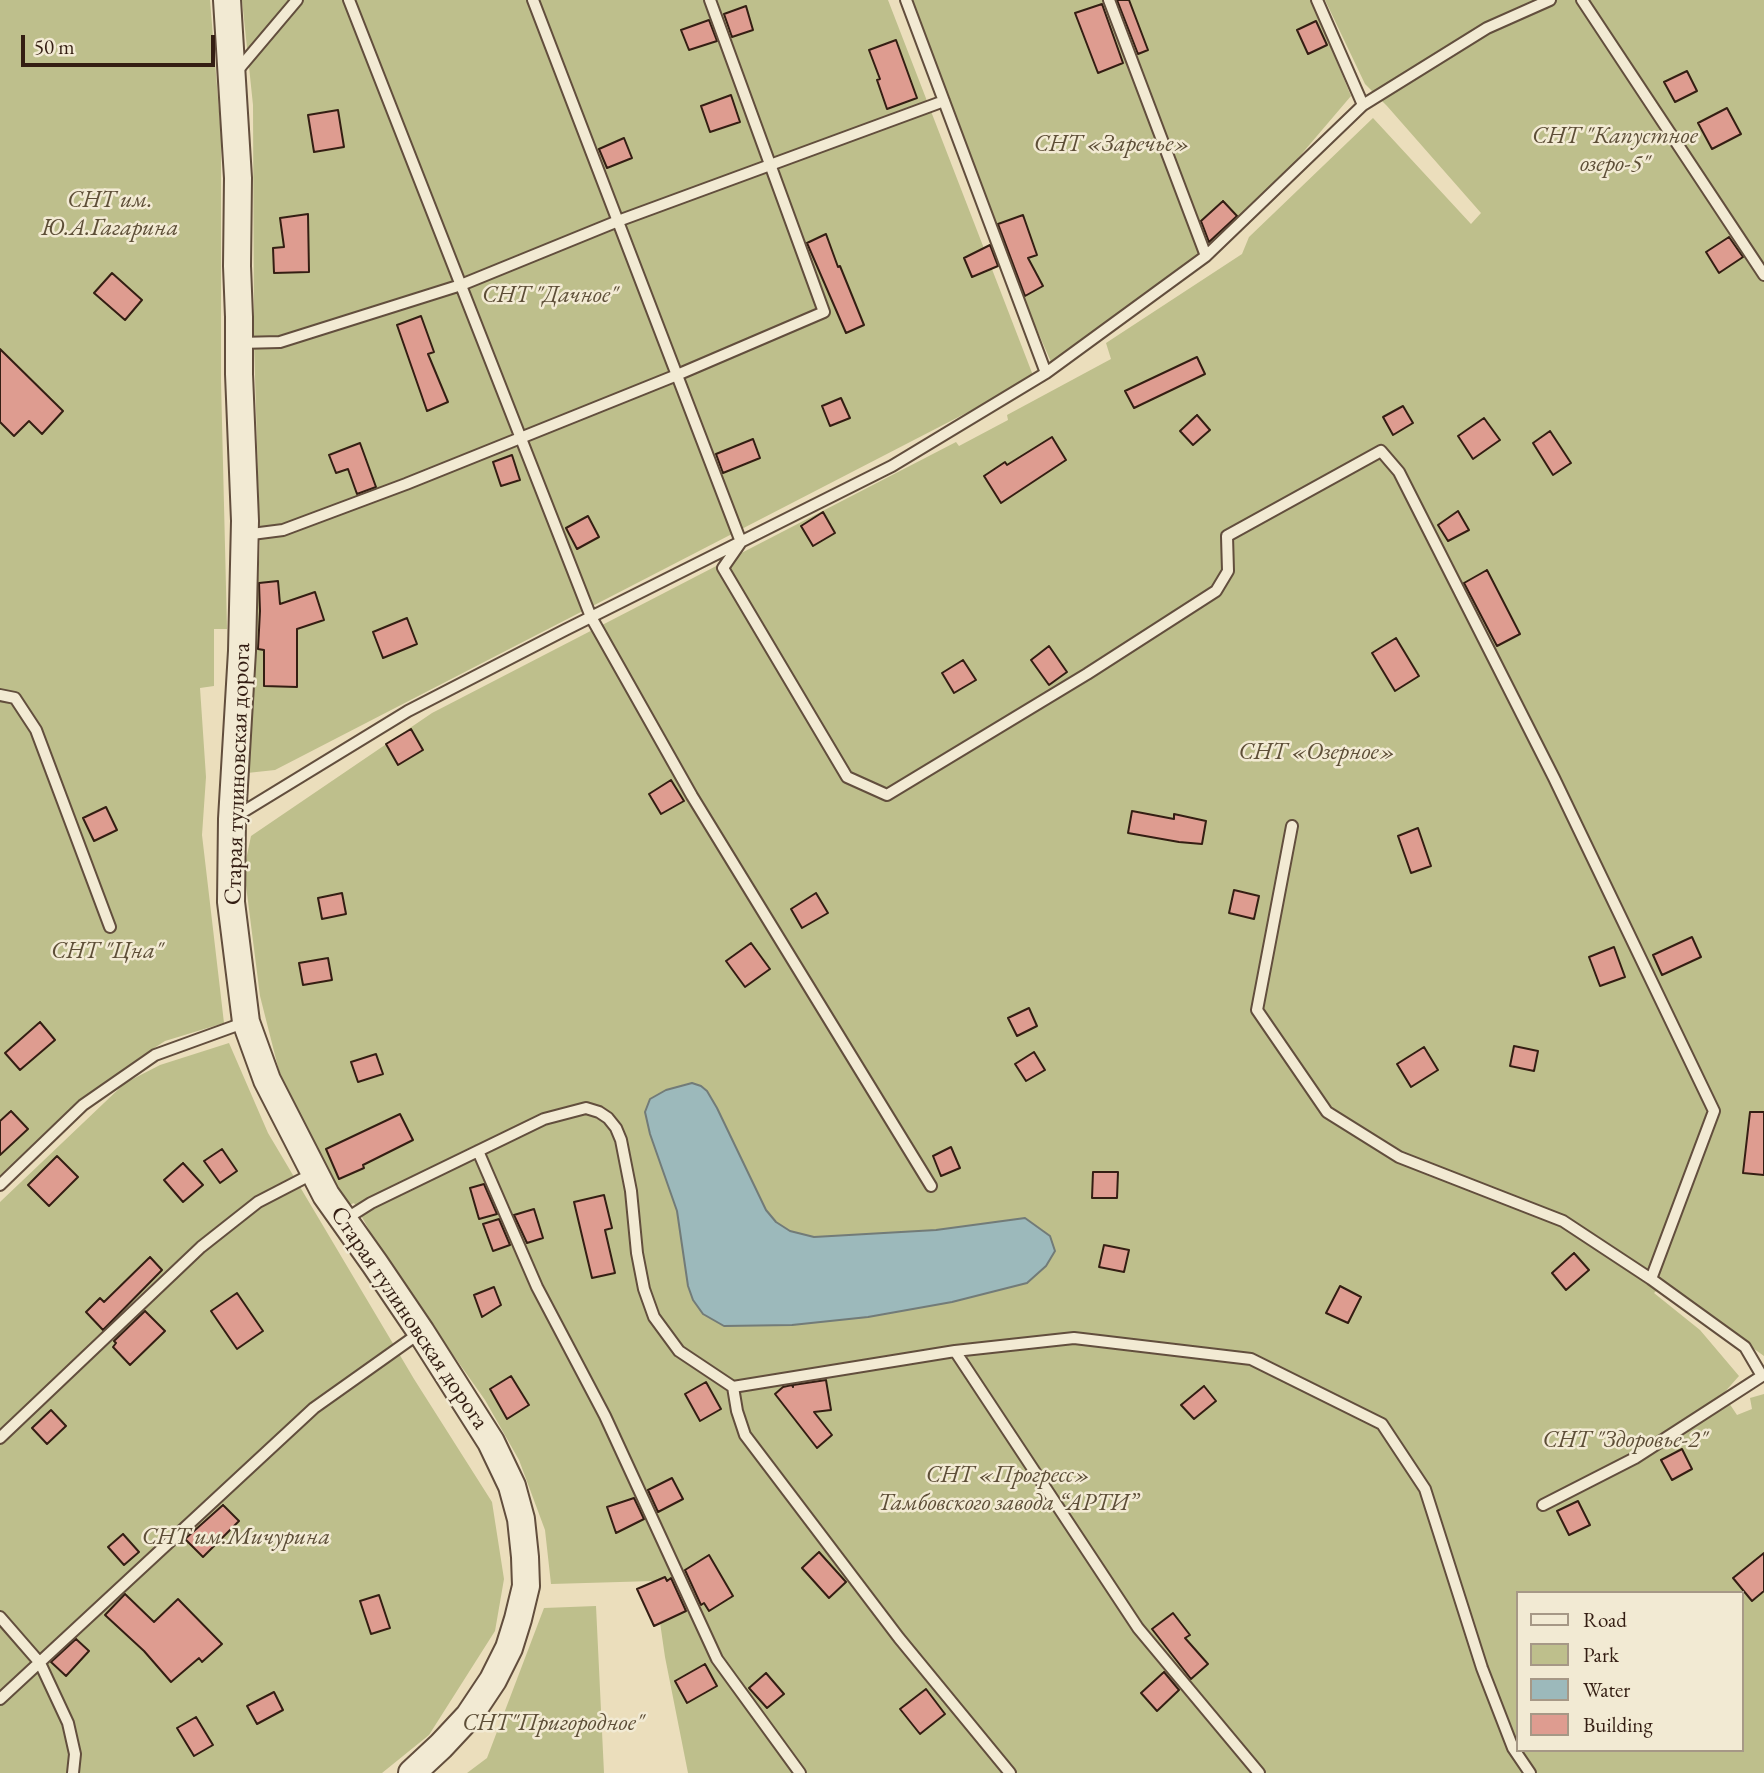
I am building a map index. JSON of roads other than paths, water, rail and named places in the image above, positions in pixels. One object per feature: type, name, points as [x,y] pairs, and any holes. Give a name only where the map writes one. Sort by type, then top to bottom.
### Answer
[{"type":"street","name":"Старая тулиновская дорога","points":[[227,0],[238,178],[237,266],[244,535],[242,651],[232,819],[231,902],[246,1022],[267,1080],[326,1195],[421,1332],[491,1442],[512,1486],[521,1519],[526,1586],[509,1648],[493,1680],[469,1716],[412,1773]]},
{"type":"lane","points":[[233,76],[297,0]]},
{"type":"lane","points":[[349,0],[592,617],[692,796],[930,1186]]},
{"type":"lane","points":[[533,0],[741,542]]},
{"type":"lane","points":[[244,535],[283,530],[406,484],[677,375],[824,312],[710,0]]},
{"type":"lane","points":[[906,0],[1046,373]]},
{"type":"lane","points":[[1109,0],[1206,256]]},
{"type":"lane","points":[[1317,0],[1363,105]]},
{"type":"lane","points":[[232,819],[408,711],[892,466],[1046,373],[1206,256],[1363,105],[1487,28],[1534,3],[1550,0]]},
{"type":"lane","points":[[1582,0],[1764,275]]},
{"type":"lane","points":[[239,343],[280,342],[461,285],[618,221],[944,101]]},
{"type":"lane","points":[[741,542],[723,568],[847,777],[887,794],[1087,674],[1216,591],[1228,571],[1227,536],[1381,451],[1399,472],[1548,766],[1714,1111],[1651,1279]]},
{"type":"lane","points":[[0,695],[15,698],[36,730],[110,927]]},
{"type":"lane","points":[[1293,826],[1257,1010],[1327,1112],[1399,1157],[1563,1221],[1651,1279],[1745,1347],[1763,1376],[1635,1458],[1543,1505]]},
{"type":"lane","points":[[0,1185],[83,1105],[155,1055],[246,1022]]},
{"type":"lane","points":[[344,1220],[372,1203],[544,1119],[586,1108],[608,1118],[621,1140],[631,1191],[637,1253],[644,1289],[654,1317],[679,1351],[733,1387],[955,1351],[1074,1338],[1251,1359],[1381,1424],[1425,1489],[1486,1679],[1513,1748],[1530,1773]]},
{"type":"lane","points":[[478,1151],[537,1287],[605,1416],[717,1659],[800,1773]]},
{"type":"lane","points":[[0,1438],[201,1247],[258,1202],[314,1173]]},
{"type":"lane","points":[[0,1699],[314,1408],[421,1332]]},
{"type":"lane","points":[[955,1351],[1138,1628],[1259,1773]]},
{"type":"lane","points":[[733,1387],[745,1435],[899,1638],[1010,1773]]},
{"type":"lane","points":[[0,1617],[40,1663],[68,1723],[75,1754],[74,1773]]},
{"type":"water","points":[[692,1083],[707,1091],[717,1108],[766,1210],[776,1222],[790,1231],[814,1237],[936,1230],[1025,1218],[1050,1236],[1055,1251],[1046,1266],[1027,1283],[952,1302],[868,1317],[792,1325],[724,1326],[703,1314],[693,1300],[688,1286],[677,1211],[645,1112],[650,1099],[666,1090]]},
{"type":"park label","name":"СНТ «Заречье»","points":[[1112,144]]},
{"type":"park label","name":"СНТ \"Капустное озеро-5\"","points":[[1615,150]]},
{"type":"park label","name":"СНТ им. Ю.А.Гагарина","points":[[110,214]]},
{"type":"park label","name":"СНТ \"Дачное\"","points":[[550,295]]},
{"type":"park label","name":"СНТ «Озерное»","points":[[1317,752]]},
{"type":"park label","name":"СНТ \"Цна\"","points":[[107,951]]},
{"type":"park label","name":"СНТ \"Здоровье-2\"","points":[[1625,1440]]},
{"type":"park label","name":"СНТ «Прогресс» Тамбовского завода “АРТИ”","points":[[1008,1489]]},
{"type":"park label","name":"СНТ им.Мичурина","points":[[236,1537]]},
{"type":"park label","name":"СНТ\"Пригородное\"","points":[[553,1723]]}]
